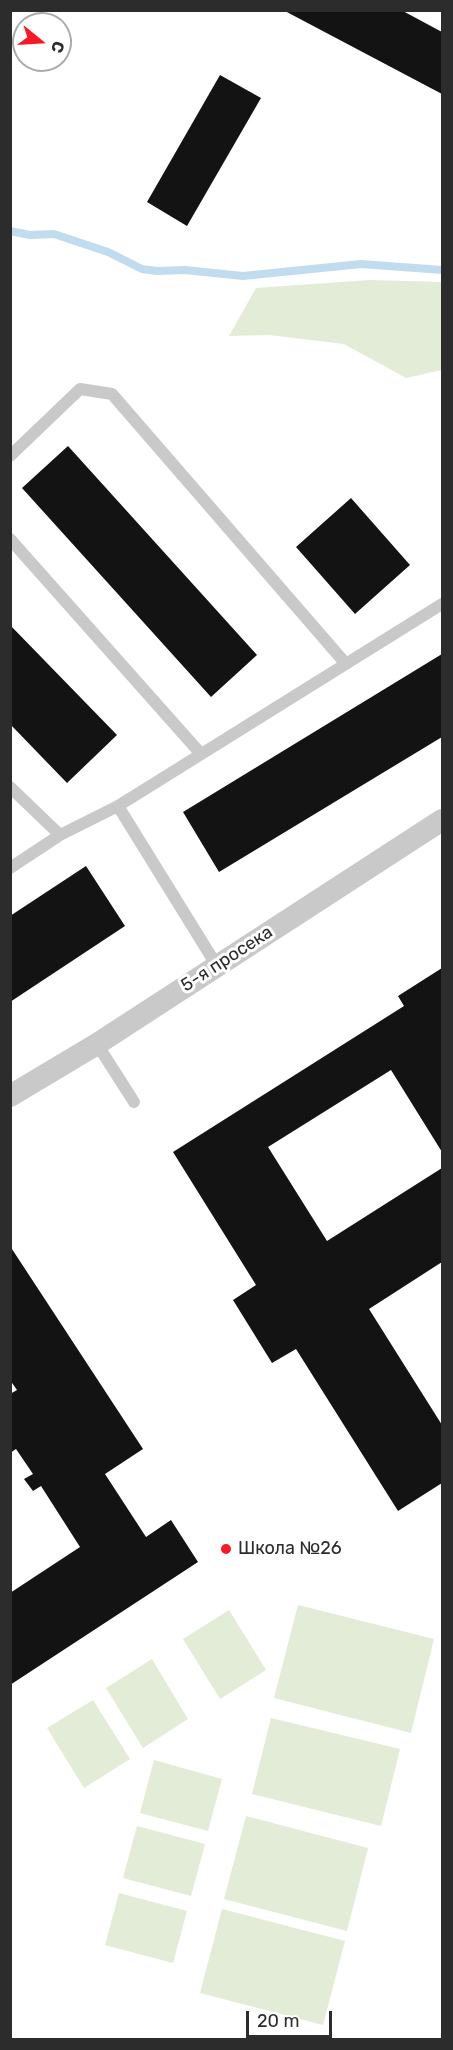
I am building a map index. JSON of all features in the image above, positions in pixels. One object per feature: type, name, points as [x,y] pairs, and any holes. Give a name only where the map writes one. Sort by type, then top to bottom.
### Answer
[{"type":"street","name":"5-я просека","points":[[10,1096],[97,1044],[442,820]]},
{"type":"lane","points":[[10,456],[80,389],[112,394],[346,664]]},
{"type":"lane","points":[[10,539],[201,754]]},
{"type":"lane","points":[[10,868],[60,835],[118,806],[442,604]]},
{"type":"lane","points":[[10,787],[60,835]]},
{"type":"lane","points":[[118,806],[217,966]]},
{"type":"lane","points":[[97,1044],[134,1102]]},
{"type":"green space","points":[[369,280],[442,282],[442,370],[406,378],[344,344],[269,335],[229,336],[256,288]]},
{"type":"green space","points":[[298,1605],[434,1639],[411,1733],[274,1698]]},
{"type":"green space","points":[[229,1610],[266,1670],[220,1699],[183,1639]]},
{"type":"green space","points":[[152,1659],[188,1719],[143,1748],[106,1688]]},
{"type":"green space","points":[[93,1700],[130,1759],[84,1788],[47,1728]]},
{"type":"green space","points":[[271,1718],[400,1749],[381,1826],[252,1794]]},
{"type":"green space","points":[[154,1760],[222,1779],[208,1831],[140,1813]]},
{"type":"green space","points":[[246,1816],[368,1848],[347,1931],[224,1899]]},
{"type":"green space","points":[[137,1826],[205,1844],[191,1896],[123,1878]]},
{"type":"green space","points":[[119,1893],[187,1911],[173,1963],[105,1945]]},
{"type":"green space","points":[[222,1909],[345,1941],[323,2025],[200,1993]]},
{"type":"building","points":[[283,10],[401,10],[442,32],[442,94]]},
{"type":"building","points":[[220,75],[261,98],[187,226],[147,202]]},
{"type":"building","points":[[68,446],[257,655],[211,697],[22,488]]},
{"type":"building","points":[[351,498],[410,565],[355,614],[296,547]]},
{"type":"building","points":[[10,625],[117,735],[67,783],[10,724]]},
{"type":"building","points":[[442,654],[442,737],[219,872],[183,812]]},
{"type":"building","points":[[86,866],[125,926],[10,1002],[10,916]]},
{"type":"building","points":[[442,968],[442,1152],[391,1070],[268,1147],[327,1241],[442,1168],[442,1262],[369,1309],[442,1425],[442,1483],[398,1511],[296,1349],[272,1363],[233,1300],[256,1285],[173,1152],[404,1006],[398,996]]},
{"type":"building","points":[[10,1246],[143,1449],[105,1474],[146,1537],[171,1520],[198,1562],[10,1685],[10,1593],[80,1547],[41,1486],[33,1491],[24,1479],[33,1474],[16,1449],[10,1453],[10,1394],[17,1390],[10,1380]]},
{"type":"waterway","points":[[10,231],[30,235],[54,234],[108,252],[142,269],[157,271],[185,270],[243,276],[361,264],[442,270]]},
{"type":"place","name":"Школа №26","points":[[226,1549]]}]
